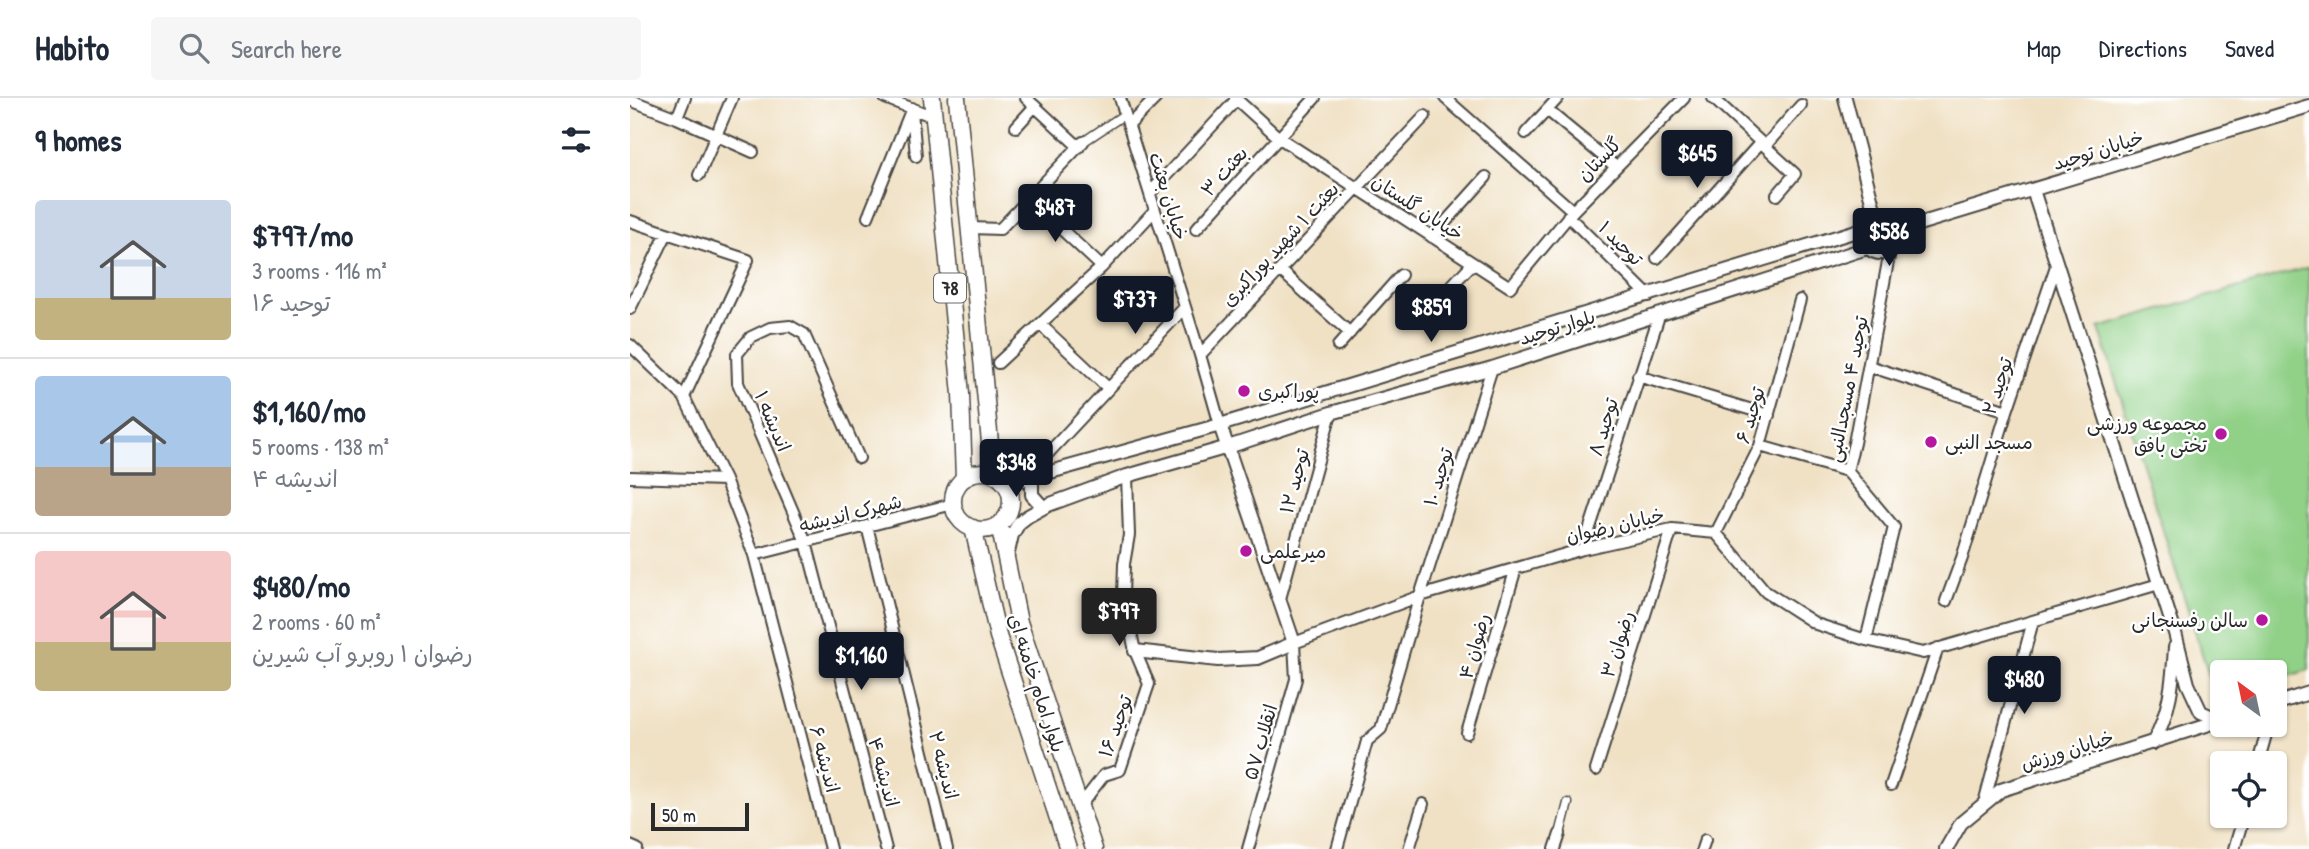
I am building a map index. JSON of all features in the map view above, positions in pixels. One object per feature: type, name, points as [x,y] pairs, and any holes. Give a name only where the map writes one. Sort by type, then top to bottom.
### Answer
[{"type":"main road","name":"78","points":[[932,98],[961,394],[964,479],[957,487],[953,504]]},
{"type":"main road","name":"78","points":[[957,98],[993,474]]},
{"type":"main road","points":[[953,504],[958,516],[973,528],[987,529],[999,524],[1009,512],[1011,503],[1007,485],[993,474],[978,472],[964,479]]},
{"type":"main road","name":"بلوار امام خامنه ای","points":[[999,524],[1019,622],[1094,849]]},
{"type":"main road","name":"بلوار امام خامنه ای","points":[[973,528],[998,636],[1068,849]]},
{"type":"main road","points":[[1020,700],[1033,708],[1041,705],[1042,690]]},
{"type":"main road","points":[[1051,796],[1056,780],[1063,778],[1073,785]]},
{"type":"street","points":[[677,118],[685,98]]},
{"type":"street","points":[[699,175],[732,98]]},
{"type":"street","points":[[885,98],[934,117]]},
{"type":"street","points":[[1026,98],[1081,145]]},
{"type":"street","name":"خیابان بعثت","points":[[1120,98],[1220,425]]},
{"type":"street","points":[[971,228],[1000,229],[1081,145],[1127,120],[1156,98]]},
{"type":"street","name":"بعثت ۳","points":[[1196,229],[1315,98]]},
{"type":"street","name":"توحید ۱","points":[[1445,98],[1571,213],[1649,296]]},
{"type":"street","points":[[1526,133],[1558,98]]},
{"type":"street","name":"گلستان","points":[[1571,213],[1684,98]]},
{"type":"street","points":[[1713,98],[1795,174],[1777,195]]},
{"type":"street","points":[[1845,98],[1876,217]]},
{"type":"street","points":[[1150,193],[1238,99]]},
{"type":"street","name":"خیابان گلستان","points":[[1238,99],[1278,137],[1510,287],[1571,213]]},
{"type":"street","points":[[630,100],[753,152]]},
{"type":"street","points":[[1657,258],[1804,102]]},
{"type":"street","points":[[1016,127],[1035,106]]},
{"type":"street","name":"خیابان توحید","points":[[1899,230],[2309,106]]},
{"type":"street","points":[[912,108],[916,156]]},
{"type":"street","points":[[868,217],[912,108]]},
{"type":"street","points":[[1547,110],[1616,167]]},
{"type":"street","name":"بعثت ۱ شهید پوراکبری","points":[[1200,355],[1425,117]]},
{"type":"street","points":[[1432,237],[1486,177]]},
{"type":"street","points":[[2033,190],[2160,584],[2188,684],[2201,712],[2210,715]]},
{"type":"street","points":[[1029,199],[1101,267]]},
{"type":"street","points":[[998,363],[1101,267],[1155,210]]},
{"type":"street","points":[[1876,217],[1886,217],[1894,221],[1899,230],[1898,242],[1890,251],[1878,253],[1867,248],[1862,239],[1863,229],[1868,221],[1876,217]]},
{"type":"street","points":[[630,221],[748,260],[684,397]]},
{"type":"street","name":"بلوار توحید","points":[[1007,485],[1220,425],[1863,229]]},
{"type":"street","points":[[630,309],[666,235]]},
{"type":"street","points":[[1830,239],[1836,251],[1833,258]]},
{"type":"street","name":"بلوار توحید","points":[[1006,561],[1012,536],[1020,523],[1043,507],[1127,476],[1331,413],[1492,368],[1867,248]]},
{"type":"street","name":"توحید ۴ مسجدالنبی","points":[[1866,640],[1894,527],[1847,471],[1890,251]]},
{"type":"street","points":[[1440,298],[1474,263]]},
{"type":"street","name":"توحید ۲","points":[[1946,601],[2057,264]]},
{"type":"street","points":[[1280,270],[1350,333]]},
{"type":"street","points":[[1338,346],[1401,275]]},
{"type":"street","name":"توحید ۶","points":[[1716,533],[1760,446],[1800,300]]},
{"type":"street","points":[[1043,507],[1032,495],[1028,478],[1185,307]]},
{"type":"street","name":"توحید ۸","points":[[1583,550],[1659,316]]},
{"type":"street","points":[[1041,325],[1108,388]]},
{"type":"street","name":"اندیشه ۱","points":[[806,542],[738,383],[737,354],[751,337],[770,328],[790,326],[804,334],[859,458]]},
{"type":"street","name":"اندیشه ۶","points":[[630,345],[684,397],[725,480],[754,555],[830,849]]},
{"type":"street","points":[[1869,366],[2007,411]]},
{"type":"street","name":"توحید ۱۰","points":[[1337,849],[1367,741],[1381,729],[1492,368]]},
{"type":"street","points":[[1638,376],[1769,415]]},
{"type":"street","name":"توحید ۱۲","points":[[1280,599],[1331,413]]},
{"type":"street","points":[[1135,651],[1218,660],[1245,659],[1258,658],[1294,643],[1220,425]]},
{"type":"street","points":[[1760,446],[1847,471]]},
{"type":"street","name":"توحید ۱۶","points":[[1080,806],[1104,775],[1120,770],[1149,684],[1135,651],[1124,596],[1124,564],[1129,535],[1127,476]]},
{"type":"street","points":[[630,477],[725,480]]},
{"type":"street","name":"شهرک اندیشه","points":[[754,555],[953,504]]},
{"type":"street","name":"اندیشه ۲","points":[[867,526],[947,849]]},
{"type":"street","name":"خیابان رضوان","points":[[1294,643],[1420,596],[1583,550],[1672,529],[1716,533]]},
{"type":"street","name":"رضوان ۳","points":[[1596,770],[1672,529]]},
{"type":"street","points":[[1716,533],[1766,592],[1816,624],[1866,640],[1923,653],[2160,584]]},
{"type":"street","name":"اندیشه ۴","points":[[806,542],[886,849]]},
{"type":"street","name":"رضوان ۴","points":[[1467,733],[1516,568]]},
{"type":"street","points":[[1984,803],[2033,621]]},
{"type":"street","points":[[2153,743],[2164,724],[2173,688],[2175,633]]},
{"type":"street","name":"انقلاب ۵۷","points":[[1248,849],[1296,678],[1294,643]]},
{"type":"street","points":[[1891,785],[1938,648]]},
{"type":"street","points":[[2287,700],[2309,693]]},
{"type":"street","name":"خیابان ورزش","points":[[1946,849],[1961,823],[2001,790],[2210,724]]},
{"type":"street","points":[[1555,849],[1568,803]]},
{"type":"street","points":[[1409,849],[1423,804]]},
{"type":"street","points":[[2234,849],[2240,828]]},
{"type":"street","points":[[630,846],[636,849]]},
{"type":"green space","name":"مجموعه ورزشی تختی بافق","points":[[2309,267],[2309,670],[2287,676],[2287,660],[2210,660],[2210,679],[2099,328]]},
{"type":"place","name":"پوراکبری","points":[[1244,391]]},
{"type":"place","name":"مجموعه ورزشی تختی بافق","points":[[2221,434]]},
{"type":"place","name":"مسجد النبی","points":[[1931,442]]},
{"type":"place","name":"میرعلمی","points":[[1246,551]]},
{"type":"place","name":"سالن رفسنجانی","points":[[2262,620]]}]
